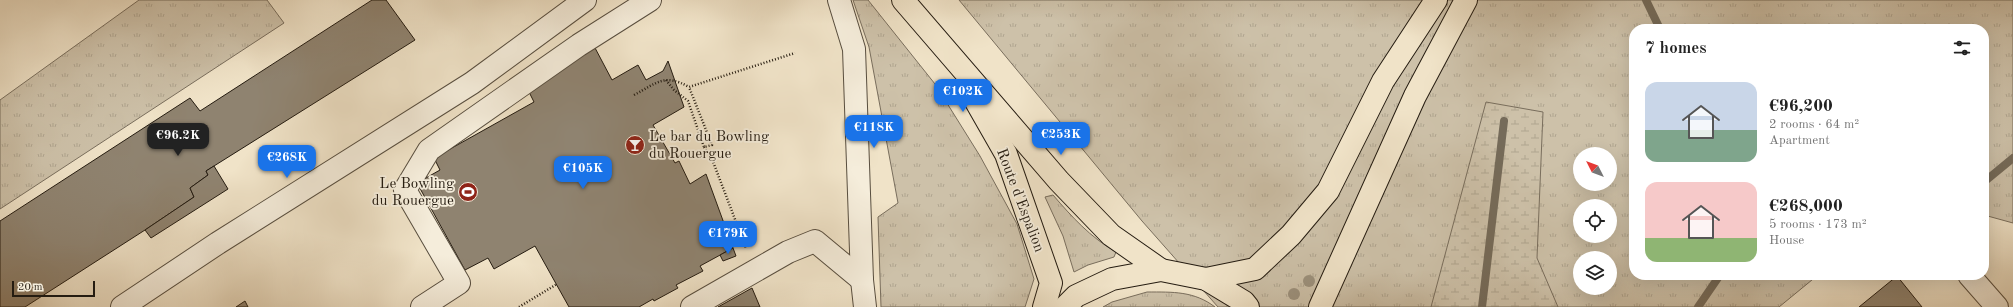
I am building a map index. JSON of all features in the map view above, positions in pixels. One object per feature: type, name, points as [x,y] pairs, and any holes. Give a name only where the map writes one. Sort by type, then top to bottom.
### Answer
[{"type":"main road","name":"Route d'Espalion","points":[[904,0],[949,55],[1059,181],[1111,235],[1161,270]]},
{"type":"main road","points":[[1206,280],[1255,269],[1291,235],[1328,191],[1383,82],[1436,0]]},
{"type":"main road","points":[[1320,307],[1415,96],[1466,0]]},
{"type":"main road","name":"Route d'Espalion","points":[[949,55],[1006,154],[1051,283],[1044,307]]},
{"type":"main road","points":[[1065,307],[1076,296],[1112,279],[1161,270],[1206,280],[1244,302],[1248,307]]},
{"type":"street","points":[[122,307],[224,239],[472,83],[585,0]]},
{"type":"street","points":[[422,307],[459,283],[405,190],[428,150],[579,45],[650,0]]},
{"type":"street","points":[[839,0],[854,49],[862,280],[865,307]]},
{"type":"street","points":[[692,307],[788,252],[815,241],[862,280]]},
{"type":"street","points":[[1973,280],[1997,307]]},
{"type":"path","points":[[689,87],[795,53]]},
{"type":"path","points":[[665,79],[674,90],[688,101],[704,147],[712,159],[754,272]]},
{"type":"path","points":[[634,95],[665,79],[678,81],[689,87],[712,145],[704,147]]},
{"type":"path","points":[[519,307],[557,284]]},
{"type":"green space","points":[[139,0],[267,0],[284,23],[0,209],[0,100]]},
{"type":"green space","points":[[853,0],[868,0],[935,84],[980,156],[1017,224],[1034,279],[1025,307],[881,307],[878,217],[898,203],[869,47]]},
{"type":"green space","points":[[959,0],[2013,0],[2013,223],[1989,216],[1989,24],[1629,24],[1629,280],[1812,280],[1779,307],[1218,307],[1142,221]]},
{"type":"green space","points":[[1486,102],[1543,112],[1537,258],[1558,307],[1431,307]]},
{"type":"green space","points":[[1053,195],[1074,219],[1098,240],[1116,252],[1114,257],[1088,265],[1074,272],[1063,236],[1045,197]]},
{"type":"green space","points":[[1147,292],[1191,295],[1215,307],[1103,307],[1112,302]]},
{"type":"building","points":[[372,0],[386,0],[415,40],[206,171],[208,175],[190,188],[194,197],[145,230],[25,307],[0,307],[0,221],[190,98],[200,111]]},
{"type":"building","points":[[594,46],[612,80],[638,65],[646,80],[663,71],[668,61],[684,107],[653,125],[675,163],[679,161],[690,184],[706,174],[733,248],[700,266],[703,271],[676,285],[678,288],[639,307],[569,307],[535,246],[494,269],[488,258],[465,270],[417,183],[440,170],[434,158],[534,102],[529,92]]},
{"type":"building","points":[[214,166],[228,189],[151,238],[145,230],[194,197],[190,188],[208,175],[206,171]]},
{"type":"building","points":[[733,248],[736,256],[723,261],[720,255]]},
{"type":"building","points":[[1892,280],[1900,280],[1922,307],[1859,307]]},
{"type":"building","points":[[752,288],[760,307],[718,307]]},
{"type":"building","points":[[245,301],[248,307],[236,307]]},
{"type":"waterway","points":[[1646,0],[1658,24]]},
{"type":"waterway","points":[[1482,307],[1504,121]]},
{"type":"waterway","points":[[1989,178],[2013,158]]},
{"type":"waterway","points":[[1698,307],[1717,280]]},
{"type":"place","name":"Le bar du Bowling du Rouergue","points":[[635,145]]},
{"type":"place","name":"Le Bowling du Rouergue","points":[[468,192]]}]
